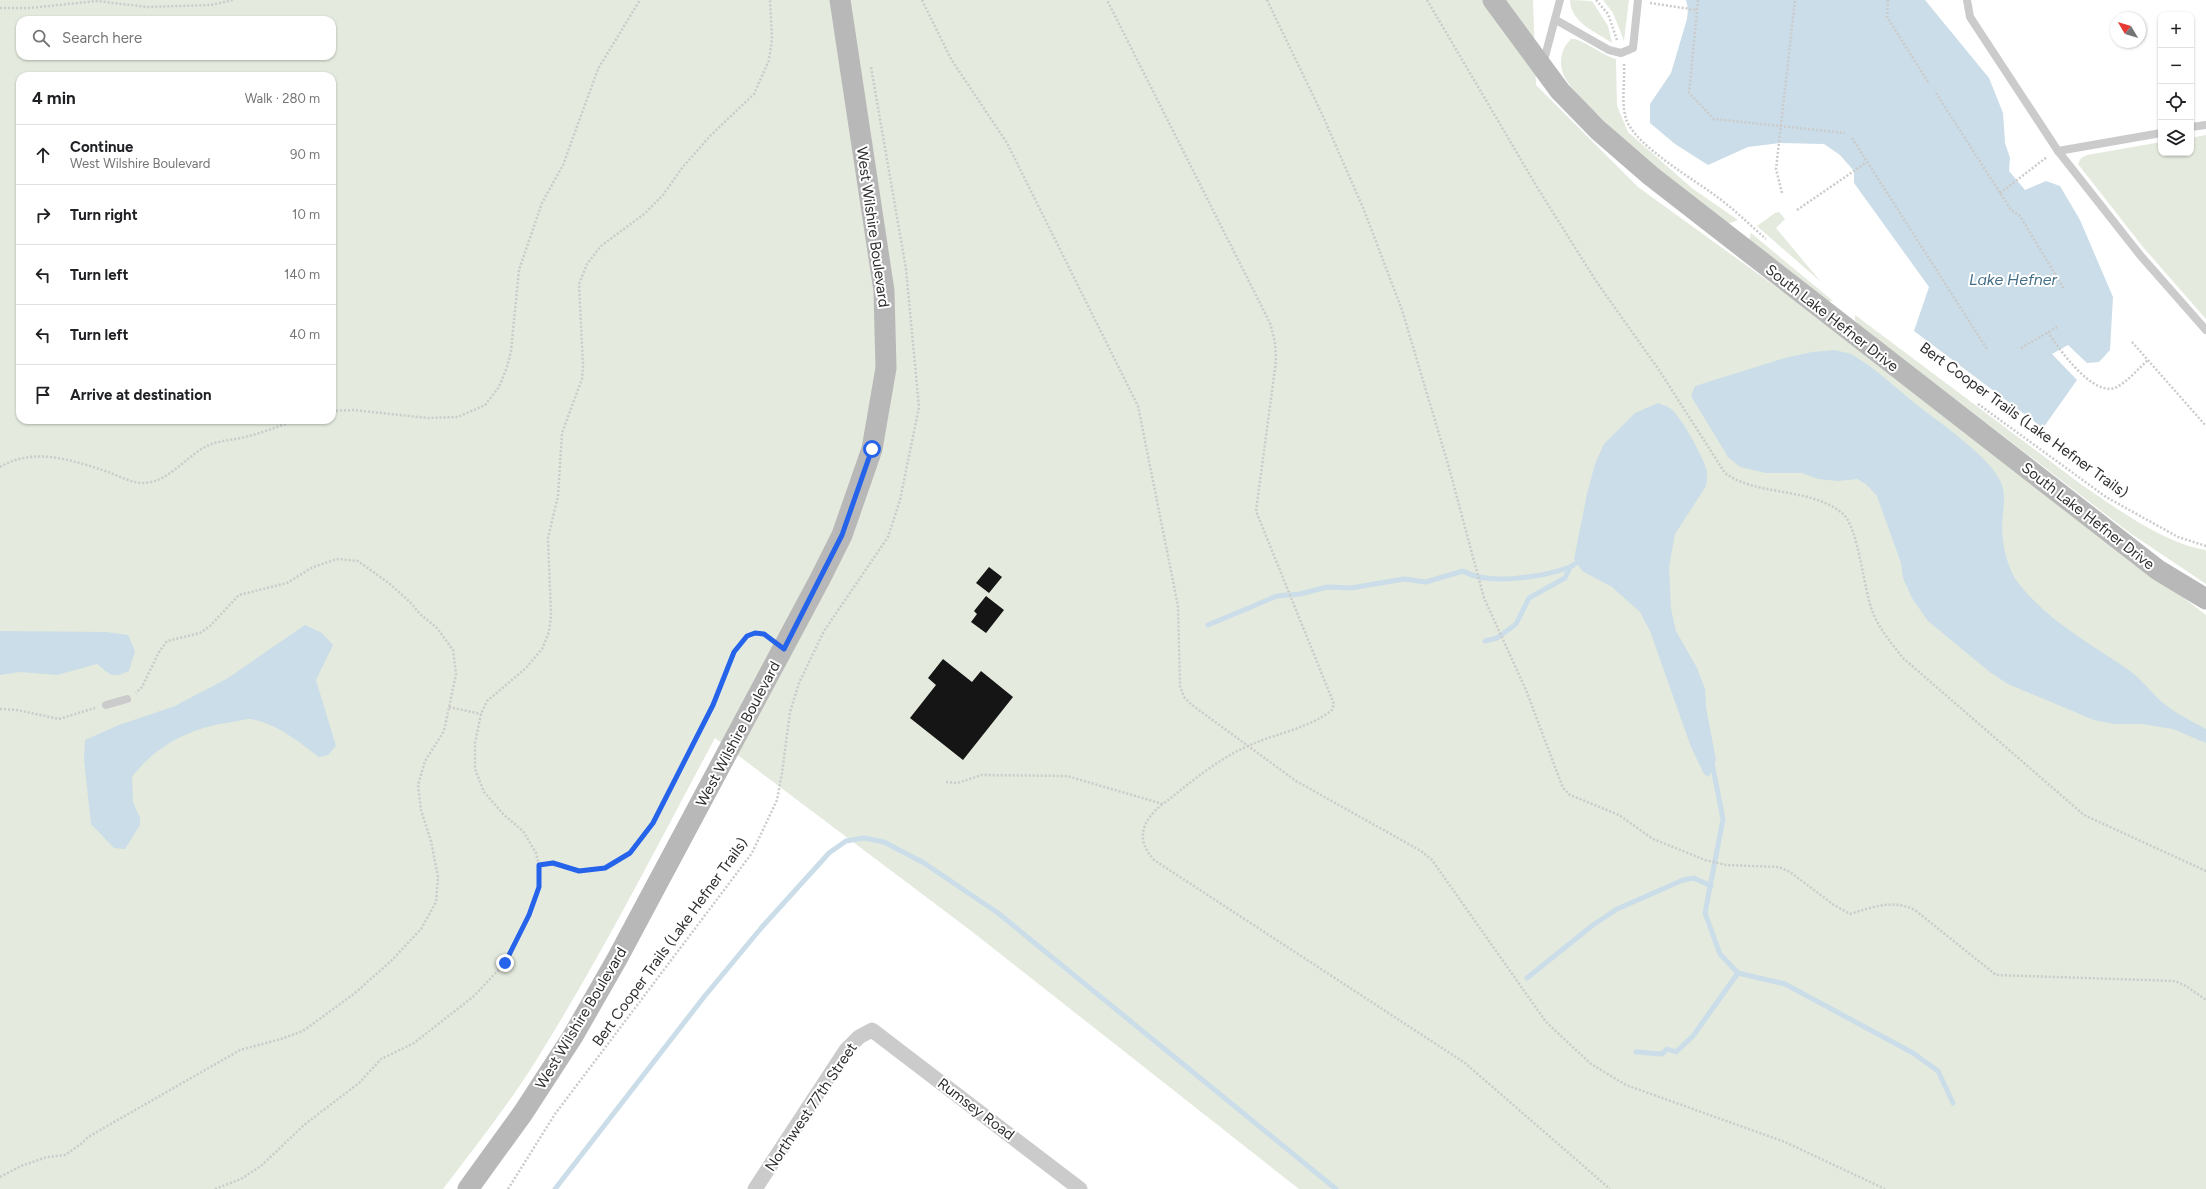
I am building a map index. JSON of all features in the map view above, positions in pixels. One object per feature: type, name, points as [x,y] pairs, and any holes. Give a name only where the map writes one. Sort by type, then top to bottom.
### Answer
[{"type":"street","name":"West Wilshire Boulevard","points":[[468,1189],[523,1113],[573,1036],[784,649],[842,535],[872,449],[886,368],[884,291],[840,0]]},
{"type":"street","name":"South Lake Hefner Drive","points":[[1493,0],[1560,91],[1598,130],[1657,181],[2158,570],[2206,599]]},
{"type":"street","name":"Northwest 77th Street","points":[[755,1189],[846,1050],[859,1037],[872,1030]]},
{"type":"street","name":"Rumsey Road","points":[[872,1030],[1080,1189]]},
{"type":"lane","points":[[1542,68],[1556,20],[1560,0]]},
{"type":"lane","points":[[1556,20],[1609,50],[1621,53],[1633,48],[1638,0]]},
{"type":"lane","points":[[1967,0],[1970,17],[2058,151],[2140,255],[2206,330]]},
{"type":"lane","points":[[2194,127],[2206,125]]},
{"type":"lane","points":[[2058,151],[2158,134]]},
{"type":"lane","points":[[106,705],[127,699]]},
{"type":"path","points":[[0,8],[30,8],[97,1],[146,7],[211,5],[233,0]]},
{"type":"path","points":[[336,410],[353,410],[428,418],[458,417],[485,405],[499,387],[507,367],[511,351],[519,270],[542,202],[563,165],[598,69],[640,0]]},
{"type":"path","points":[[216,1189],[241,1179],[261,1166],[304,1125],[359,1083],[381,1059],[414,1043],[474,996],[505,963],[529,915],[539,887],[539,865],[536,853],[523,831],[504,815],[484,792],[476,769],[475,743],[481,714],[488,701],[526,668],[542,649],[550,632],[551,615],[548,538],[558,496],[562,433],[582,378],[583,351],[578,284],[584,271],[601,246],[648,209],[663,195],[682,168],[710,136],[754,94],[769,60],[772,39],[770,0]]},
{"type":"path","points":[[922,0],[951,59],[1007,143],[1138,406],[1178,606],[1180,686],[1184,697],[1192,705],[1296,781],[1421,851],[1432,860],[1546,1022],[1591,1064],[1626,1085],[1784,1142],[1885,1189]]},
{"type":"path","points":[[1107,0],[1255,290],[1270,323],[1275,342],[1276,361],[1256,511],[1334,704],[1332,710],[1314,721],[1249,746],[1220,760],[1163,804],[1145,822],[1142,840],[1146,851],[1154,860],[1465,1063],[1610,1189]]},
{"type":"path","points":[[1267,0],[1322,114],[1364,210],[1402,310],[1448,464],[1484,598],[1526,690],[1563,788],[1570,795],[1619,815],[1652,839],[1705,860],[1726,865],[1779,867],[1790,872],[1834,905],[1850,914],[1890,904],[1903,905],[1915,910],[1996,975],[2175,981],[2206,1000]]},
{"type":"path","points":[[1427,0],[1537,187],[1596,281],[1659,370],[1725,473],[1737,481],[1813,499],[1841,512],[1847,518],[1856,539],[1862,578],[1873,613],[1886,637],[1903,658],[2084,815],[2206,871]]},
{"type":"path","points":[[1596,0],[1608,14],[1618,42]]},
{"type":"path","points":[[1638,0],[1697,10]]},
{"type":"path","points":[[1698,0],[1689,94],[1714,119],[1845,133]]},
{"type":"path","points":[[1782,193],[1776,169],[1782,127],[1794,0]]},
{"type":"path","points":[[1888,0],[1886,17],[1928,82]]},
{"type":"path","points":[[1624,60],[1623,104],[1626,119],[1634,133],[1697,185],[1719,198],[1754,229]]},
{"type":"path","points":[[1936,93],[2010,210],[2020,216],[2064,289]]},
{"type":"path","points":[[1852,138],[1987,349]]},
{"type":"path","points":[[2000,193],[2058,151]]},
{"type":"path","points":[[1797,210],[1868,162]]},
{"type":"path","points":[[2021,348],[2059,326]]},
{"type":"path","points":[[2048,332],[2060,350],[2085,376],[2091,382],[2103,387],[2116,387],[2148,360]]},
{"type":"path","points":[[2132,342],[2206,426]]},
{"type":"path","name":"Bert Cooper Trails (Lake Hefner Trails)","points":[[1973,400],[2106,497],[2178,537],[2206,546]]},
{"type":"path","points":[[0,467],[22,458],[37,455],[60,458],[132,481],[152,482],[164,478],[208,446],[250,436],[286,424]]},
{"type":"path","points":[[0,1177],[21,1166],[47,1157],[65,1154],[81,1144],[88,1137],[240,1050],[281,1040],[303,1032],[355,993],[391,961],[421,929],[436,902],[438,878],[431,841],[421,810],[418,785],[425,761],[444,731],[456,674],[453,650],[437,628],[390,584],[358,561],[337,559],[313,567],[287,582],[240,595],[210,626],[200,634],[167,641],[159,652],[142,687],[127,699]]},
{"type":"path","name":"Bert Cooper Trails (Lake Hefner Trails)","points":[[508,1189],[555,1114],[752,853],[777,800],[790,712],[799,683],[824,631],[859,582]]},
{"type":"path","points":[[539,865],[553,863],[579,871],[605,868],[630,853],[653,823],[713,705],[734,652],[747,636],[755,633],[764,634],[784,649]]},
{"type":"path","points":[[0,709],[17,710],[59,719],[106,705]]},
{"type":"path","points":[[449,707],[481,714]]},
{"type":"path","points":[[946,782],[958,783],[982,775],[1067,776],[1163,804]]},
{"type":"shaded area","points":[[0,0],[1533,0],[1536,85],[1638,187],[1830,326],[2206,615],[2206,1189],[1299,1189],[970,930],[715,738],[629,900],[561,1020],[537,1059],[492,1125],[443,1189],[0,1189]]},
{"type":"shaded area","points":[[1570,0],[1592,1],[1608,26],[1612,43],[1579,21],[1571,8]]},
{"type":"shaded area","points":[[1603,0],[1629,0],[1624,41],[1613,13]]},
{"type":"shaded area","points":[[1571,39],[1580,41],[1616,59],[1617,106],[1628,132],[1693,189],[1738,220],[1728,224],[1724,223],[1625,141],[1576,93],[1564,76],[1561,65],[1564,48]]},
{"type":"shaded area","points":[[2206,135],[2206,319],[2143,247],[2078,164],[2081,158],[2087,155],[2158,143],[2158,156],[2194,156],[2194,137]]},
{"type":"shaded area","points":[[1779,212],[1785,219],[1776,228],[1821,282],[1757,226],[1775,213]]},
{"type":"shaded area","points":[[1751,233],[1833,301],[1828,301],[1749,240]]},
{"type":"shaded area","points":[[1855,315],[2082,485],[2110,504],[2141,524],[2174,541],[2206,550],[2206,584],[2130,533],[1860,326],[1855,320]]},
{"type":"water","name":"Lake Hefner","points":[[1686,0],[1925,0],[1989,78],[2003,113],[2005,143],[2010,158],[2009,171],[2025,190],[2046,181],[2060,186],[2080,220],[2113,297],[2110,350],[2099,362],[2087,363],[2068,345],[2052,354],[2077,380],[2043,428],[1914,331],[1929,287],[1854,183],[1854,171],[1840,155],[1824,144],[1780,143],[1748,147],[1708,165],[1675,144],[1650,123],[1650,104],[1671,73],[1687,19],[1688,9]]},
{"type":"water","points":[[1835,350],[1851,354],[1871,367],[1979,454],[1997,475],[2002,485],[2004,494],[2002,524],[2004,547],[2011,571],[2019,584],[2044,610],[2071,632],[2130,671],[2167,706],[2206,729],[2206,743],[2173,729],[2142,724],[2114,724],[2094,720],[2008,684],[1991,673],[1928,621],[1912,598],[1903,578],[1901,563],[1877,496],[1866,484],[1857,479],[1838,481],[1818,479],[1802,473],[1766,473],[1740,467],[1728,457],[1691,396],[1695,386],[1785,358],[1812,352]]},
{"type":"water","points":[[1658,403],[1670,408],[1680,419],[1696,445],[1707,472],[1706,486],[1675,534],[1669,567],[1671,609],[1676,631],[1697,668],[1705,689],[1706,708],[1716,760],[1709,777],[1704,774],[1691,747],[1650,631],[1640,612],[1612,587],[1582,571],[1574,559],[1587,494],[1595,464],[1604,444],[1635,413]]},
{"type":"water","points":[[305,625],[322,633],[333,645],[316,680],[336,746],[328,755],[319,757],[295,739],[278,729],[260,721],[250,719],[217,724],[189,733],[176,739],[152,756],[132,777],[133,802],[140,818],[140,825],[125,849],[114,848],[91,824],[84,760],[85,740],[119,725],[175,706],[228,678]]},
{"type":"water","points":[[0,631],[106,632],[128,635],[135,651],[129,671],[119,675],[112,675],[97,664],[57,675],[20,672],[0,675]]},
{"type":"building","points":[[989,567],[1002,577],[989,593],[976,583]]},
{"type":"building","points":[[986,596],[1004,610],[986,633],[971,622],[977,614],[974,611]]},
{"type":"building","points":[[943,659],[972,682],[981,671],[1013,697],[963,760],[910,718],[936,685],[928,678]]},
{"type":"waterway","points":[[1485,641],[1497,638],[1516,624],[1529,598],[1565,578],[1570,567],[1575,564]]},
{"type":"waterway","points":[[1208,625],[1277,596],[1300,594],[1327,587],[1351,588],[1404,579],[1426,582],[1463,571],[1474,576],[1486,578],[1501,579],[1531,577],[1570,567]]},
{"type":"waterway","points":[[1712,763],[1723,819],[1705,913],[1720,954],[1738,973],[1785,984],[1913,1053],[1938,1071],[1953,1103]]},
{"type":"waterway","points":[[555,1189],[704,997],[762,927],[829,853],[846,841],[864,838],[884,842],[924,863],[998,913],[1336,1189]]},
{"type":"waterway","points":[[1527,978],[1593,925],[1617,909],[1683,880],[1694,878],[1711,886]]},
{"type":"waterway","points":[[1636,1052],[1662,1054],[1667,1049],[1676,1052],[1693,1036],[1738,973]]},
{"type":"route","points":[[505,963],[529,915],[539,887],[539,865],[553,863],[579,871],[605,868],[630,853],[653,823],[713,705],[734,652],[747,636],[755,633],[764,634],[784,649],[842,535],[872,449]]}]
